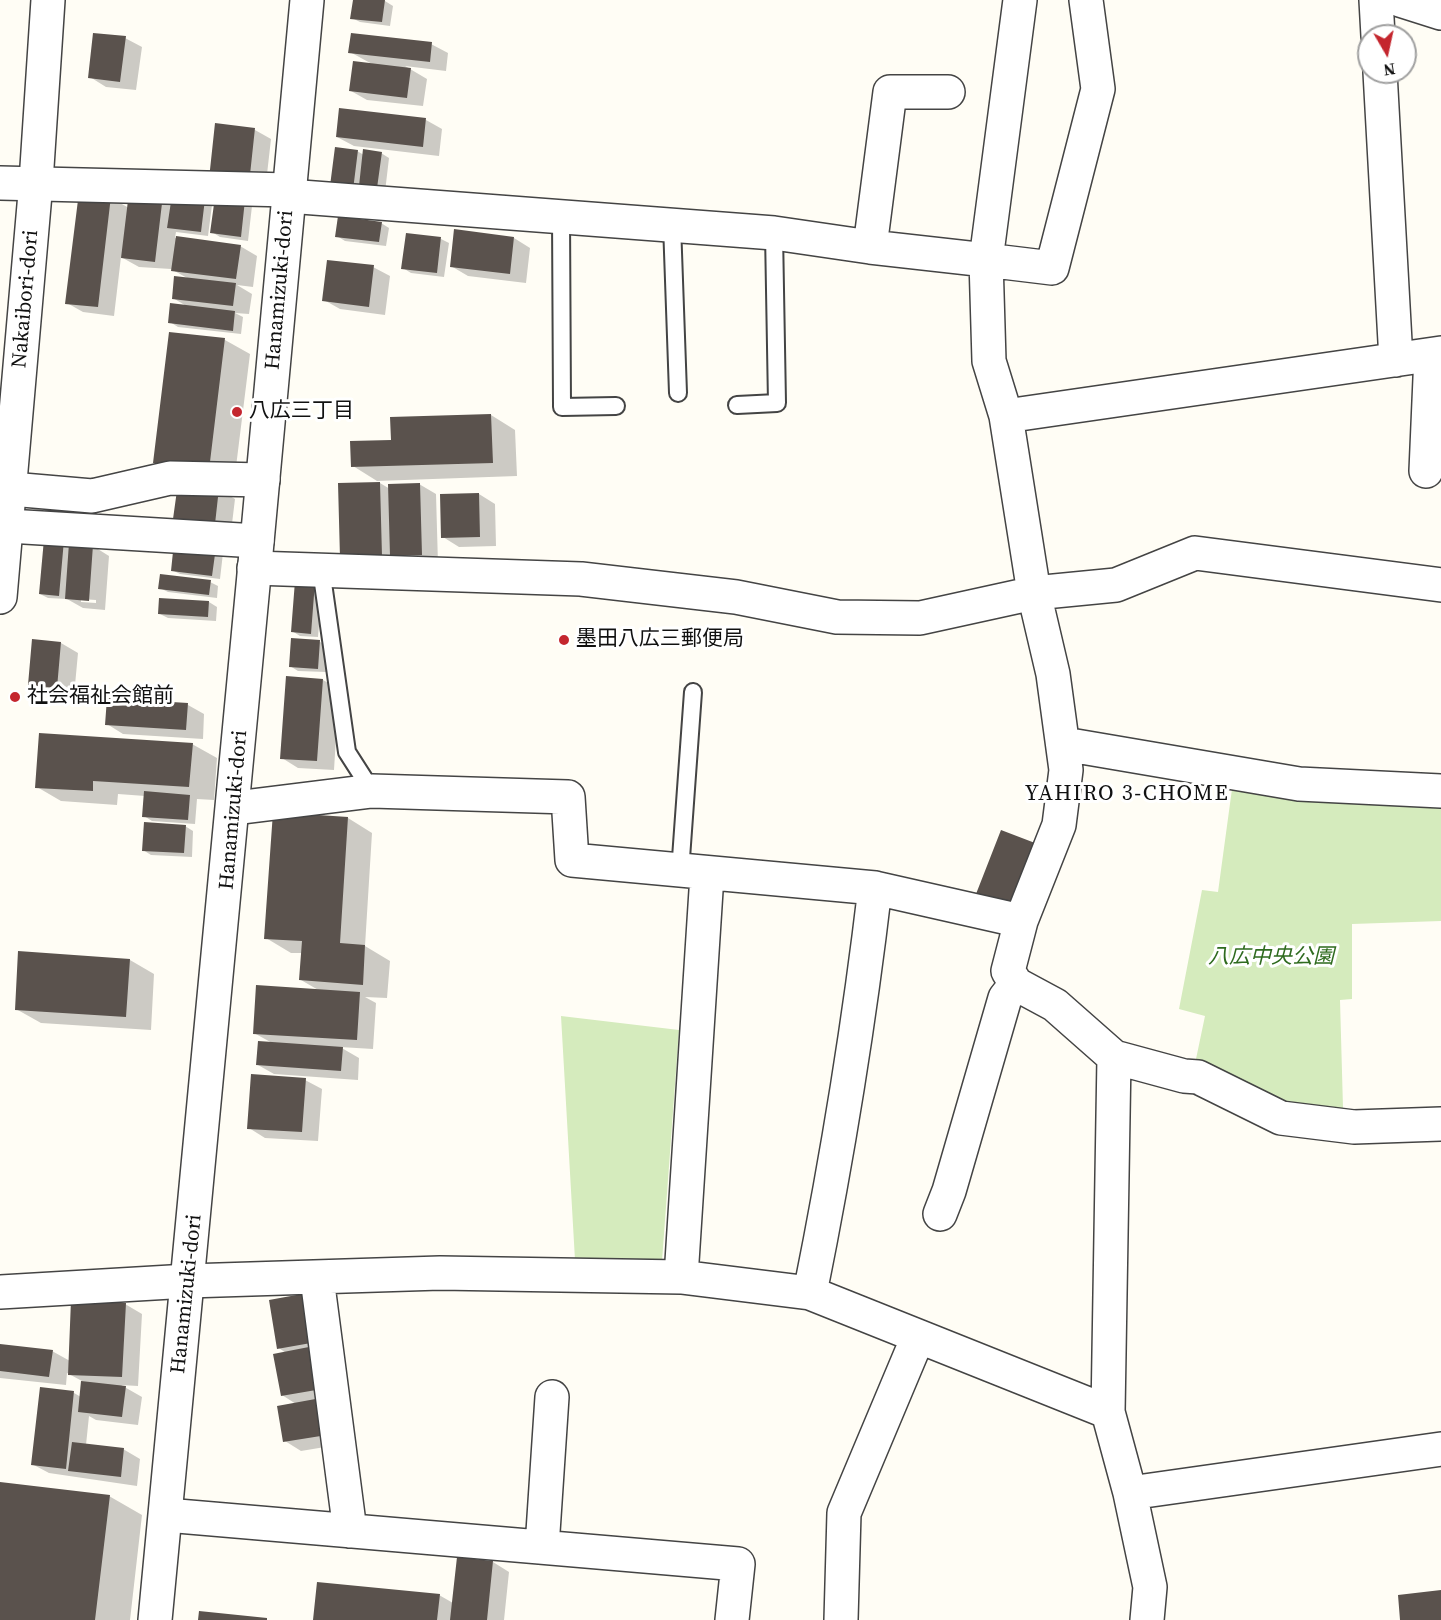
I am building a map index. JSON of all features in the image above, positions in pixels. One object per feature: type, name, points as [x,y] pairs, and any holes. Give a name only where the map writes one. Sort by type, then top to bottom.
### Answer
[{"type":"street","name":"Nakaibori-dori","points":[[0,597],[8,526],[36,182],[48,0]]},
{"type":"street","name":"Hanamizuki-dori","points":[[155,1620],[235,808],[255,554],[307,0]]},
{"type":"street","points":[[1020,0],[986,260],[989,361],[1006,416],[1034,592],[1053,674],[1066,771],[1059,825],[1021,921],[1008,971],[1016,984],[1055,1005],[1114,1057],[1184,1076],[1198,1077],[1281,1118],[1354,1127],[1441,1124]]},
{"type":"street","points":[[0,183],[36,182],[289,193],[774,232],[870,248],[1052,268],[1098,89],[1086,0]]},
{"type":"street","points":[[1376,0],[1377,24]]},
{"type":"street","points":[[1400,0],[1441,13]]},
{"type":"street","points":[[1381,84],[1396,360]]},
{"type":"street","points":[[870,248],[890,92],[948,92]]},
{"type":"street","points":[[1006,416],[1436,354],[1426,471]]},
{"type":"street","points":[[11,489],[92,496],[170,478],[262,480]]},
{"type":"street","points":[[8,526],[255,554],[321,570],[581,579],[736,597],[837,617],[920,618],[1034,592],[1116,585],[1195,553],[1441,585]]},
{"type":"street","points":[[1064,744],[1299,784],[1441,791]]},
{"type":"street","points":[[235,808],[372,791],[568,797],[572,860],[693,874],[875,888],[1021,921]]},
{"type":"street","points":[[681,1277],[693,874]]},
{"type":"street","points":[[810,1293],[836,1168],[860,1014],[875,888]]},
{"type":"street","points":[[940,1214],[1005,998],[1016,984]]},
{"type":"street","points":[[1114,1057],[1107,1412],[1130,1493],[1150,1587],[1147,1620]]},
{"type":"street","points":[[0,1292],[188,1281],[440,1273],[681,1277],[810,1293],[1107,1412]]},
{"type":"street","points":[[317,1278],[350,1531]]},
{"type":"street","points":[[842,1620],[844,1513],[918,1337]]},
{"type":"street","points":[[543,1547],[552,1397]]},
{"type":"street","points":[[1130,1493],[1441,1449]]},
{"type":"street","points":[[166,1515],[738,1564],[732,1620]]},
{"type":"lane","points":[[561,215],[562,407],[616,406]]},
{"type":"lane","points":[[672,224],[678,393]]},
{"type":"lane","points":[[737,405],[777,403],[774,232]]},
{"type":"lane","points":[[321,570],[347,752],[372,791]]},
{"type":"lane","points":[[693,692],[693,874]]},
{"type":"green space","name":"八広中央公園","points":[[1232,789],[1360,804],[1441,806],[1441,921],[1352,924],[1352,999],[1340,1000],[1343,1108],[1286,1108],[1196,1059],[1205,1016],[1179,1009],[1202,890],[1218,892]]},
{"type":"green space","points":[[561,1016],[679,1030],[662,1261],[575,1260]]},
{"type":"building","points":[[353,0],[385,0],[382,22],[350,19]]},
{"type":"building","points":[[93,33],[126,36],[120,82],[88,78]]},
{"type":"building","points":[[351,33],[432,42],[430,62],[348,53]]},
{"type":"building","points":[[353,61],[411,68],[407,98],[349,91]]},
{"type":"building","points":[[339,108],[426,118],[423,147],[336,137]]},
{"type":"building","points":[[215,123],[255,128],[249,184],[209,179]]},
{"type":"building","points":[[335,147],[358,150],[353,190],[330,186]]},
{"type":"building","points":[[363,149],[382,152],[377,188],[359,186]]},
{"type":"building","points":[[79,192],[111,196],[98,307],[65,304]]},
{"type":"building","points":[[129,192],[163,195],[155,262],[121,258]]},
{"type":"building","points":[[172,195],[205,199],[201,232],[167,228]]},
{"type":"building","points":[[215,197],[245,200],[241,237],[210,233]]},
{"type":"building","points":[[338,216],[382,222],[379,242],[335,237]]},
{"type":"building","points":[[454,229],[514,237],[510,274],[450,267]]},
{"type":"building","points":[[406,233],[441,237],[437,273],[401,269]]},
{"type":"building","points":[[176,236],[241,245],[236,279],[171,271]]},
{"type":"building","points":[[327,260],[374,265],[369,307],[322,301]]},
{"type":"building","points":[[174,276],[236,283],[233,306],[172,299]]},
{"type":"building","points":[[170,303],[235,311],[233,331],[168,323]]},
{"type":"building","points":[[169,332],[225,338],[209,470],[153,463]]},
{"type":"building","points":[[491,414],[493,463],[351,467],[350,441],[391,440],[390,417]]},
{"type":"building","points":[[380,482],[382,556],[340,558],[338,483]]},
{"type":"building","points":[[178,483],[219,488],[215,524],[173,519]]},
{"type":"building","points":[[420,483],[422,555],[390,556],[388,484]]},
{"type":"building","points":[[479,493],[480,537],[441,538],[440,494]]},
{"type":"building","points":[[44,539],[64,540],[59,596],[39,594]]},
{"type":"building","points":[[174,542],[216,547],[212,576],[171,571]]},
{"type":"building","points":[[69,543],[93,545],[89,601],[65,599]]},
{"type":"building","points":[[160,574],[211,580],[209,595],[158,589]]},
{"type":"building","points":[[295,581],[315,582],[311,634],[291,632]]},
{"type":"building","points":[[159,598],[209,601],[208,617],[158,614]]},
{"type":"building","points":[[291,638],[320,640],[318,669],[289,667]]},
{"type":"building","points":[[32,639],[61,642],[57,688],[28,685]]},
{"type":"building","points":[[286,676],[323,679],[317,761],[280,759]]},
{"type":"building","points":[[107,698],[188,703],[186,730],[105,725]]},
{"type":"building","points":[[39,733],[193,743],[189,787],[93,781],[93,791],[35,788]]},
{"type":"building","points":[[144,791],[190,795],[188,820],[142,817]]},
{"type":"building","points":[[273,812],[348,817],[340,943],[365,945],[363,985],[299,980],[302,941],[264,939]]},
{"type":"building","points":[[144,822],[186,825],[184,853],[142,851]]},
{"type":"building","points":[[1001,830],[1035,843],[1010,907],[976,894]]},
{"type":"building","points":[[18,951],[130,959],[126,1017],[15,1010]]},
{"type":"building","points":[[256,985],[360,992],[357,1040],[253,1034]]},
{"type":"building","points":[[258,1041],[343,1047],[341,1071],[256,1065]]},
{"type":"building","points":[[251,1074],[306,1078],[302,1132],[247,1129]]},
{"type":"building","points":[[302,1294],[311,1343],[277,1349],[269,1300]]},
{"type":"building","points":[[71,1300],[126,1303],[122,1377],[68,1375]]},
{"type":"building","points":[[0,1344],[53,1350],[49,1377],[0,1371]]},
{"type":"building","points":[[314,1346],[322,1389],[281,1396],[273,1354]]},
{"type":"building","points":[[81,1381],[126,1386],[122,1417],[78,1412]]},
{"type":"building","points":[[40,1387],[74,1391],[66,1469],[31,1465]]},
{"type":"building","points":[[321,1398],[327,1435],[283,1442],[277,1406]]},
{"type":"building","points":[[72,1442],[124,1448],[121,1477],[68,1471]]},
{"type":"building","points":[[0,1482],[110,1495],[95,1620],[0,1620]]},
{"type":"building","points":[[457,1557],[493,1561],[487,1620],[450,1620]]},
{"type":"building","points":[[317,1582],[440,1594],[437,1620],[313,1620]]},
{"type":"building","points":[[1441,1590],[1441,1620],[1400,1620],[1398,1595]]},
{"type":"building","points":[[199,1611],[267,1618],[267,1620],[198,1620]]},
{"type":"place","name":"八広三丁目","points":[[237,412]]},
{"type":"place","name":"墨田八広三郵便局","points":[[564,640]]},
{"type":"place","name":"社会福祉会館前","points":[[15,697]]},
{"type":"district","name":"YAHIRO 3-CHOME","points":[[1127,794]]}]
